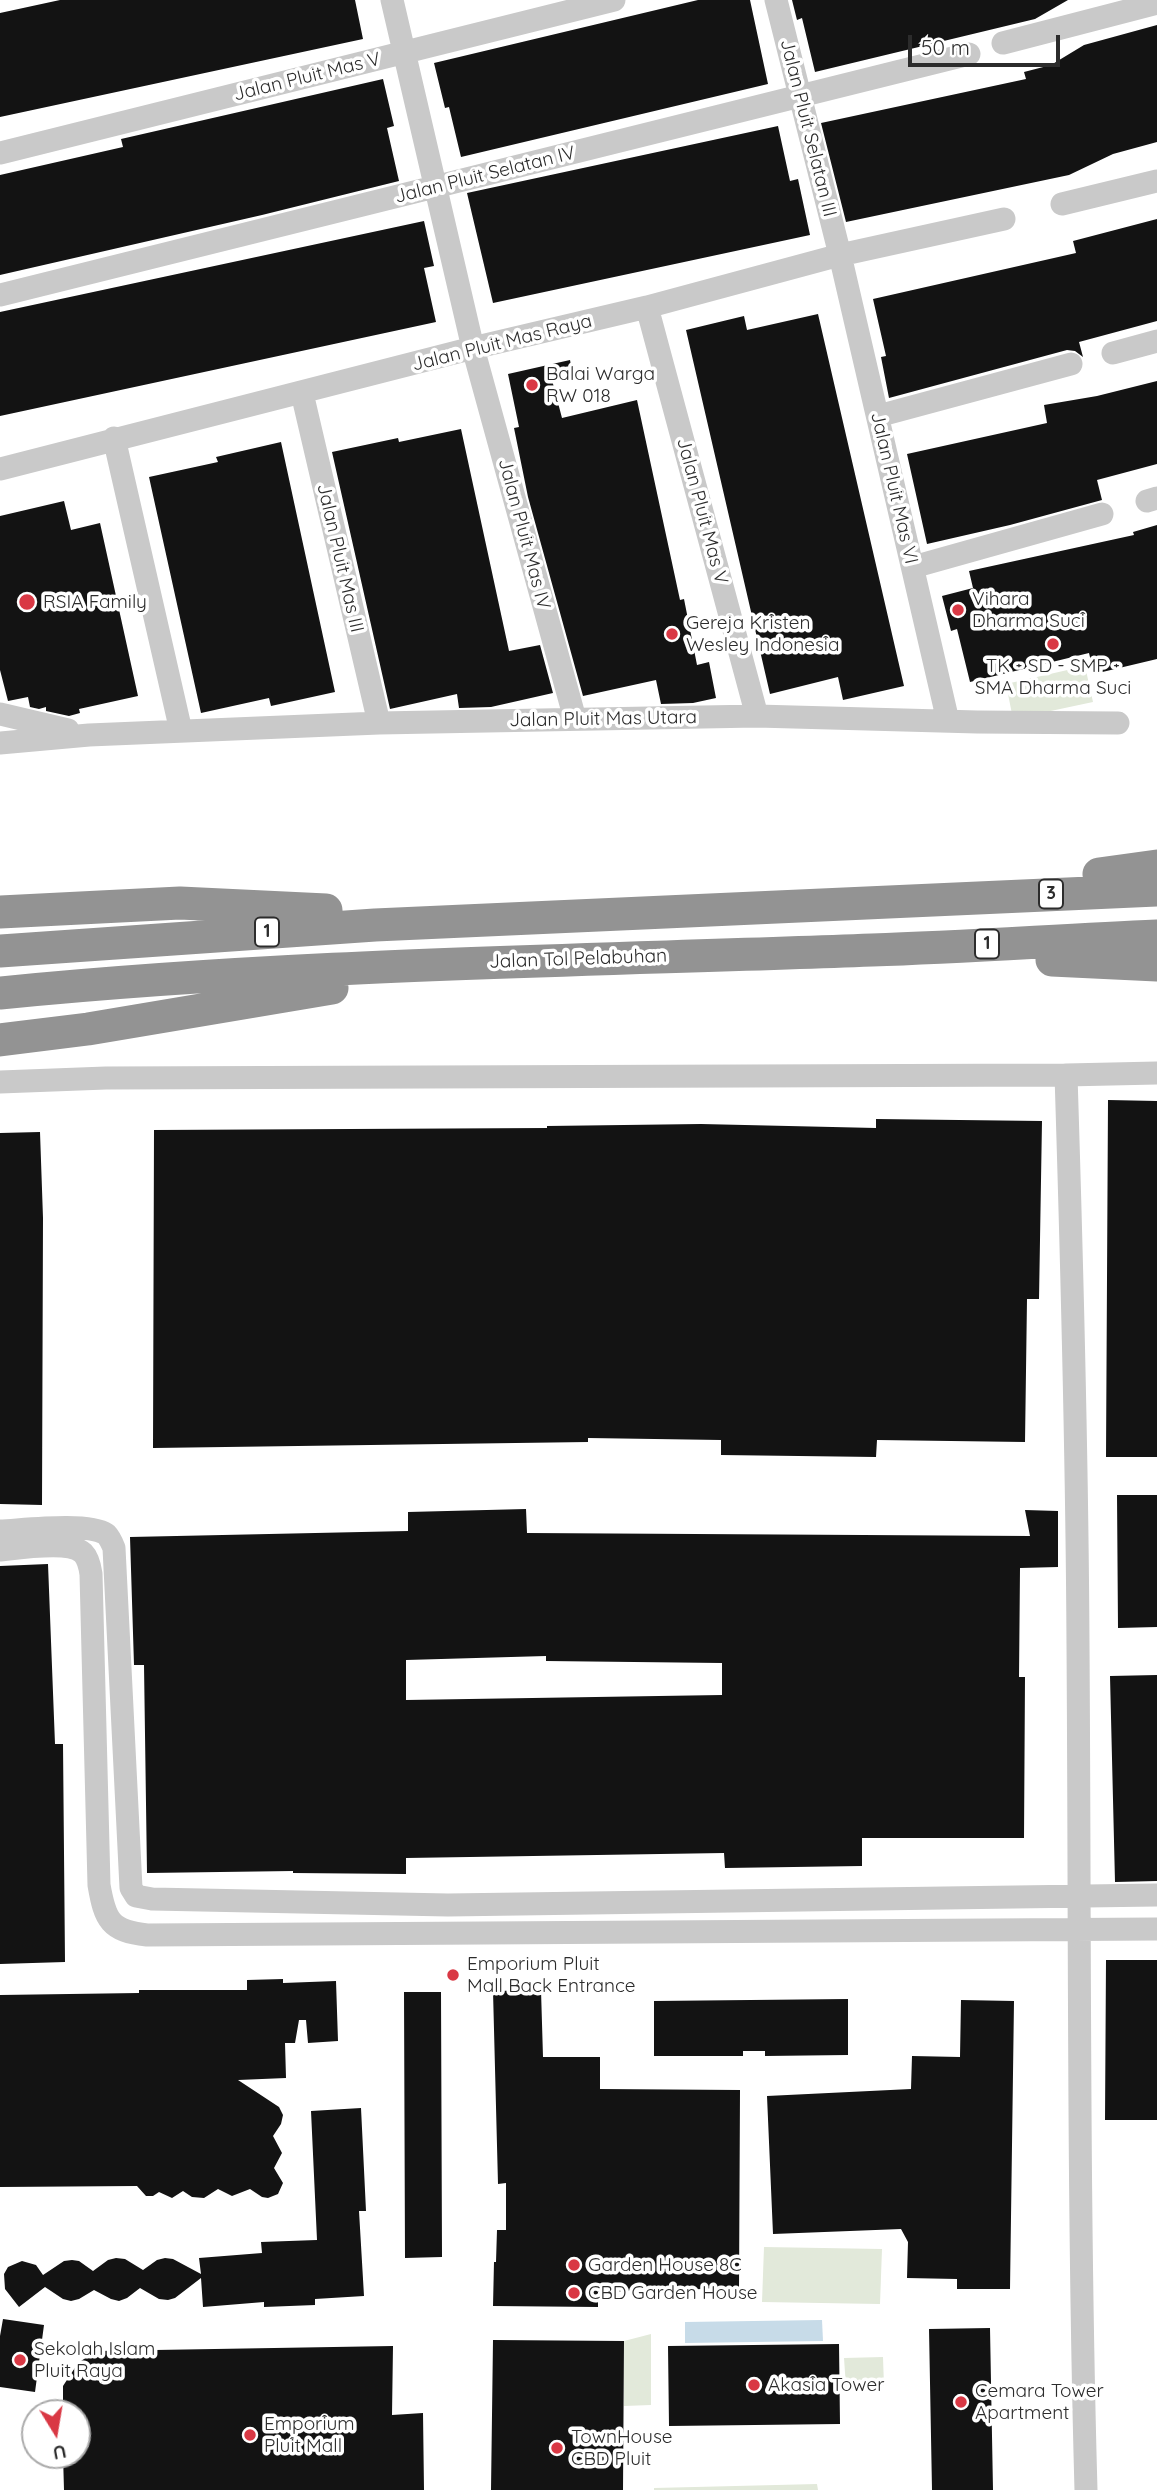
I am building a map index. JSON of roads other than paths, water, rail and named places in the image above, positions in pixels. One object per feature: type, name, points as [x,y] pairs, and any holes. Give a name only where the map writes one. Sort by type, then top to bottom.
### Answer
[{"type":"highway","points":[[944,899],[1157,866]]},
{"type":"highway","name":"3","points":[[944,899],[1157,890]]},
{"type":"highway","name":"1","points":[[0,951],[222,934],[944,899]]},
{"type":"highway","points":[[0,912],[180,903],[535,918]]},
{"type":"highway","name":"Jalan Tol Pelabuhan","points":[[0,993],[109,982],[490,962],[875,950],[1157,936]]},
{"type":"highway","points":[[875,950],[1157,965]]},
{"type":"highway","points":[[0,1040],[88,1029],[490,962]]},
{"type":"street","name":"Jalan Pluit Mas IV","points":[[392,0],[473,348],[575,719]]},
{"type":"street","name":"Jalan Pluit Mas V","points":[[0,153],[614,0]]},
{"type":"street","name":"Jalan Pluit Selatan III","points":[[776,0],[840,255]]},
{"type":"street","points":[[1003,43],[1157,3]]},
{"type":"street","name":"Jalan Pluit Selatan IV","points":[[0,295],[969,54]]},
{"type":"street","points":[[1062,204],[1157,181]]},
{"type":"street","name":"Jalan Pluit Mas Raya","points":[[0,469],[473,348],[647,307],[840,255],[1004,219]]},
{"type":"street","name":"Jalan Pluit Mas VI","points":[[840,255],[948,721]]},
{"type":"street","name":"Jalan Pluit Mas V","points":[[647,307],[757,716]]},
{"type":"street","points":[[1113,353],[1157,341]]},
{"type":"street","points":[[878,416],[1071,365]]},
{"type":"street","name":"Jalan Pluit Mas III","points":[[302,393],[379,723]]},
{"type":"street","points":[[114,438],[181,731]]},
{"type":"street","points":[[913,567],[1102,514]]},
{"type":"street","name":"Jalan Pluit Mas Utara","points":[[0,714],[89,735]]},
{"type":"street","name":"Jalan Pluit Mas Utara","points":[[0,743],[181,731],[575,719],[757,716],[1118,723]]},
{"type":"street","points":[[0,1082],[120,1078],[1157,1073]]},
{"type":"street","points":[[1066,1075],[1073,1295],[1080,2277],[1086,2490]]},
{"type":"street","points":[[0,1531],[63,1528],[96,1530],[107,1535],[114,1548],[131,1888],[136,1896],[152,1899],[448,1905],[1157,1895]]},
{"type":"street","points":[[0,1549],[72,1547],[81,1551],[89,1562],[92,1574],[99,1885],[103,1910],[110,1922],[124,1931],[147,1935],[453,1935],[1157,1929]]},
{"type":"street","points":[[124,1931],[136,1896]]},
{"type":"water","points":[[822,2320],[823,2341],[685,2343],[685,2322]]},
{"type":"place","name":"Balai Warga RW 018","points":[[532,385]]},
{"type":"place","name":"RSIA Family","points":[[27,602]]},
{"type":"place","name":"Vihara Dharma Suci","points":[[958,610]]},
{"type":"place","name":"Gereja Kristen Wesley Indonesia","points":[[672,634]]},
{"type":"place","name":"TK - SD - SMP - SMA Dharma Suci","points":[[1053,644]]},
{"type":"place","name":"Emporium Pluit Mall Back Entrance","points":[[453,1975]]},
{"type":"place","name":"Garden House 8C","points":[[574,2265]]},
{"type":"place","name":"CBD Garden House","points":[[574,2293]]},
{"type":"place","name":"Sekolah Islam Pluit Raya","points":[[20,2360]]},
{"type":"place","name":"Akasia Tower","points":[[754,2385]]},
{"type":"place","name":"Cemara Tower Apartment","points":[[961,2402]]},
{"type":"place","name":"Emporium Pluit Mall","points":[[250,2435]]},
{"type":"place","name":"TownHouse CBD Pluit","points":[[557,2448]]}]
